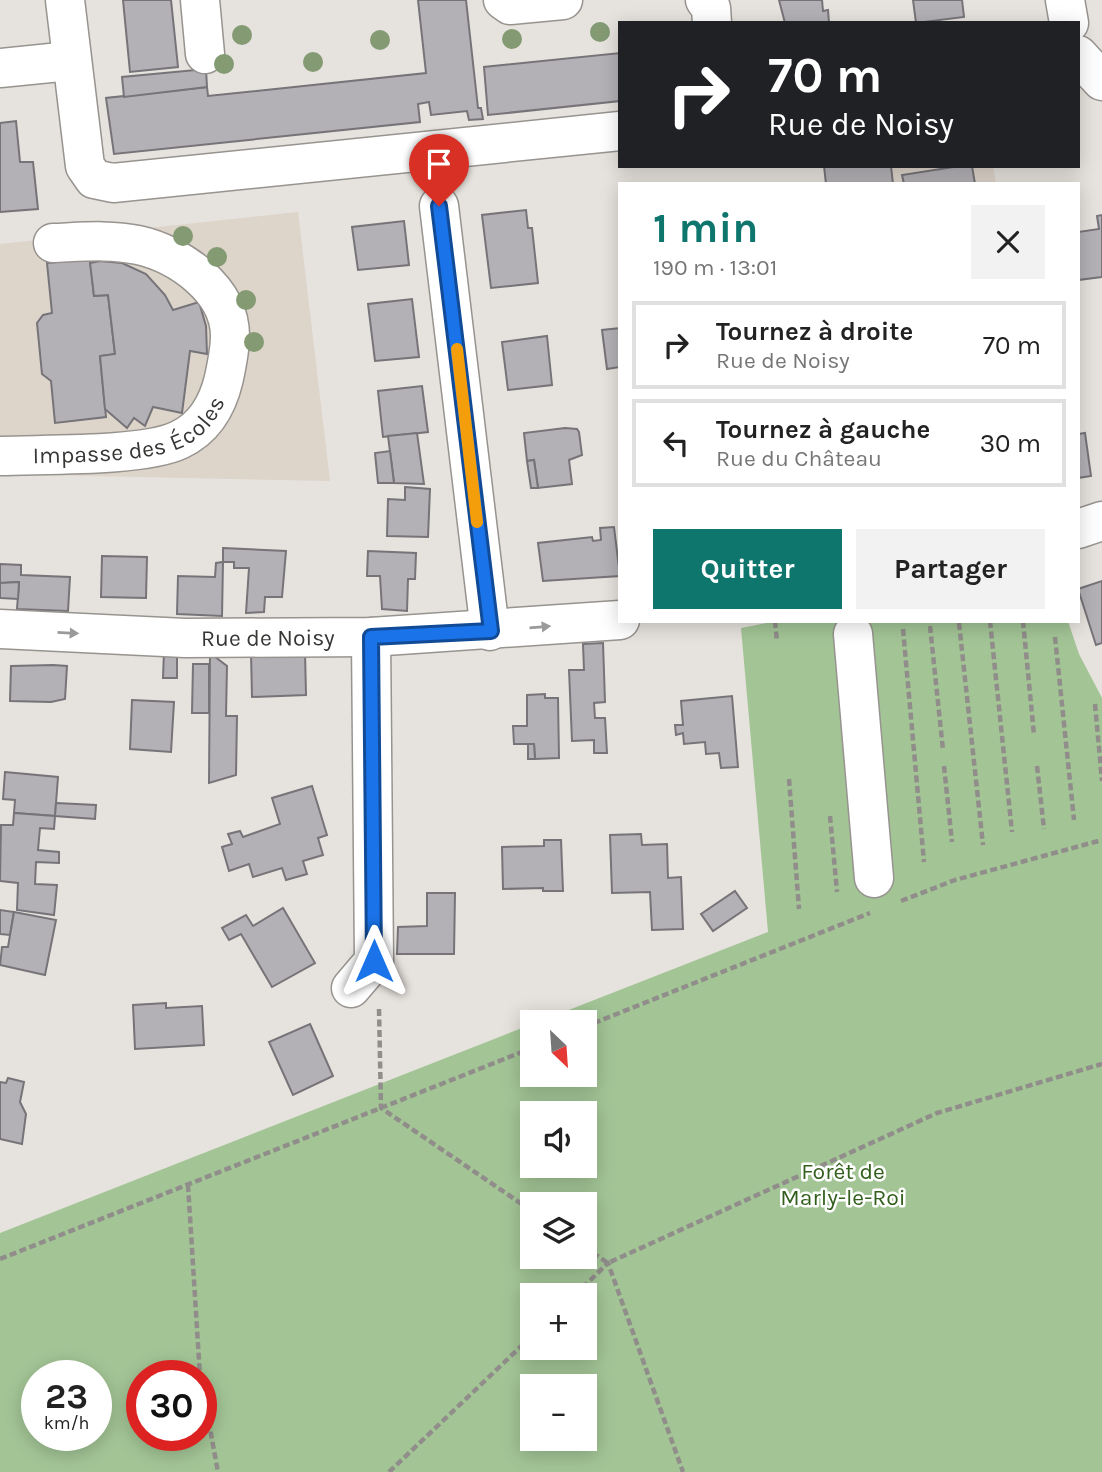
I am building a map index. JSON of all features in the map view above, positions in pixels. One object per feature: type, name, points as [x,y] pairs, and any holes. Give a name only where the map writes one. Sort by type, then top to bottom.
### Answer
[{"type":"street","points":[[65,0],[70,61],[85,166],[94,179],[113,183],[618,131]]},
{"type":"street","points":[[200,0],[205,54]]},
{"type":"street","points":[[503,0],[510,5],[563,0]]},
{"type":"street","points":[[705,0],[711,8],[712,21]]},
{"type":"street","points":[[1065,0],[1069,21]]},
{"type":"street","points":[[1080,57],[1102,81]]},
{"type":"street","points":[[0,68],[70,61]]},
{"type":"street","points":[[439,206],[491,631]]},
{"type":"street","name":"Impasse des Écoles","points":[[0,456],[154,448],[181,439],[197,426],[215,409],[222,386],[230,334],[220,302],[205,281],[187,267],[138,245],[53,243]]},
{"type":"street","points":[[1080,528],[1102,521]]},
{"type":"street","name":"Rue de Noisy","points":[[0,629],[185,638],[371,637],[491,631],[618,620]]},
{"type":"street","points":[[853,634],[881,898]]},
{"type":"street","points":[[362,974],[371,637]]},
{"type":"path","points":[[775,623],[778,641]]},
{"type":"path","points":[[959,623],[983,845]]},
{"type":"path","points":[[990,623],[1012,832]]},
{"type":"path","points":[[1023,623],[1034,735]]},
{"type":"path","points":[[930,626],[943,750]]},
{"type":"path","points":[[902,629],[924,862]]},
{"type":"path","points":[[1055,637],[1074,820]]},
{"type":"path","points":[[1095,704],[1102,781]]},
{"type":"path","points":[[944,766],[952,842]]},
{"type":"path","points":[[1037,766],[1044,828]]},
{"type":"path","points":[[789,779],[799,909]]},
{"type":"path","points":[[597,1021],[881,898],[1102,840]]},
{"type":"path","points":[[362,974],[378,999],[381,1108]]},
{"type":"path","points":[[0,1259],[520,1053]]},
{"type":"path","points":[[587,1283],[608,1263],[937,1114],[1102,1065]]},
{"type":"path","points":[[381,1108],[520,1203]]},
{"type":"path","points":[[188,1185],[200,1360]]},
{"type":"path","points":[[597,1256],[608,1263],[683,1472]]},
{"type":"path","points":[[389,1472],[520,1347]]},
{"type":"path","points":[[214,1451],[218,1472]]},
{"type":"shaded area","points":[[824,168],[993,168],[996,182],[827,182]]},
{"type":"shaded area","points":[[298,212],[330,481],[0,474],[0,244]]},
{"type":"green space","name":"Forêt de Marly-le-Roi","points":[[767,623],[1069,623],[1079,654],[1102,698],[1102,1472],[0,1472],[0,1233],[520,1029],[520,1087],[597,1087],[597,1010],[569,1010],[768,932],[741,628]]},
{"type":"building","points":[[123,0],[171,0],[178,67],[130,72]]},
{"type":"building","points":[[418,0],[466,0],[478,108],[481,108],[483,119],[469,120],[467,111],[431,115],[429,102],[418,104],[420,122],[114,154],[106,98],[207,87],[208,96],[426,73]]},
{"type":"building","points":[[779,0],[822,0],[823,11],[828,10],[829,21],[784,21]]},
{"type":"building","points":[[913,0],[962,0],[964,17],[916,21]]},
{"type":"building","points":[[618,53],[618,101],[488,115],[484,67]]},
{"type":"building","points":[[206,69],[207,87],[124,97],[122,77]]},
{"type":"building","points":[[16,121],[20,162],[33,162],[38,209],[0,212],[0,123]]},
{"type":"building","points":[[824,168],[891,168],[893,182],[826,182]]},
{"type":"building","points":[[947,168],[972,168],[975,182],[904,182],[902,175]]},
{"type":"building","points":[[526,210],[528,228],[532,228],[538,283],[491,288],[482,215]]},
{"type":"building","points":[[1102,215],[1102,277],[1080,280],[1080,232],[1099,229],[1097,216]]},
{"type":"building","points":[[404,221],[409,265],[358,270],[352,227]]},
{"type":"building","points":[[90,259],[94,296],[108,295],[115,354],[100,356],[106,417],[55,423],[51,381],[42,374],[37,323],[43,315],[52,313],[47,263]]},
{"type":"building","points":[[90,263],[122,263],[146,274],[165,295],[173,310],[199,302],[206,326],[207,354],[190,351],[182,413],[153,407],[145,426],[134,418],[127,428],[105,409],[100,356],[115,354],[108,295],[94,296]]},
{"type":"building","points":[[412,299],[419,357],[375,361],[368,304]]},
{"type":"building","points":[[618,328],[618,367],[607,369],[602,330]]},
{"type":"building","points":[[547,336],[552,385],[508,390],[502,342]]},
{"type":"building","points":[[422,386],[428,432],[383,437],[378,391]]},
{"type":"building","points":[[577,429],[579,432],[582,455],[569,460],[572,484],[538,488],[534,460],[527,461],[524,433]]},
{"type":"building","points":[[417,433],[424,484],[394,483],[388,436]]},
{"type":"building","points":[[1085,433],[1091,476],[1080,478],[1080,434]]},
{"type":"building","points":[[390,451],[394,483],[378,483],[375,453]]},
{"type":"building","points":[[534,460],[538,488],[531,488],[527,461]]},
{"type":"building","points":[[405,487],[430,489],[428,537],[387,536],[388,499],[405,500]]},
{"type":"building","points":[[614,527],[618,576],[543,581],[538,543],[592,537],[593,541],[601,540],[600,528]]},
{"type":"building","points":[[223,548],[286,551],[282,597],[265,597],[264,612],[246,613],[249,568],[234,568],[234,562],[223,562]]},
{"type":"building","points":[[368,551],[416,553],[415,579],[408,579],[407,611],[382,609],[380,576],[367,576]]},
{"type":"building","points":[[102,556],[147,557],[146,598],[101,597]]},
{"type":"building","points":[[223,562],[222,616],[177,614],[178,576],[215,577],[216,563]]},
{"type":"building","points":[[0,564],[21,565],[21,575],[70,577],[68,611],[17,609],[19,582],[0,583]]},
{"type":"building","points":[[1102,581],[1102,643],[1096,645],[1080,588]]},
{"type":"building","points":[[19,582],[18,599],[0,598],[0,583]]},
{"type":"building","points":[[603,643],[605,702],[594,703],[595,718],[605,718],[607,753],[594,753],[594,740],[572,741],[569,670],[584,670],[583,644]]},
{"type":"building","points":[[164,651],[177,652],[177,678],[163,678]]},
{"type":"building","points":[[305,652],[306,695],[252,697],[251,653]]},
{"type":"building","points":[[210,653],[227,666],[226,716],[237,716],[236,775],[209,783]]},
{"type":"building","points":[[193,664],[209,664],[209,713],[192,713]]},
{"type":"building","points":[[11,666],[67,666],[65,699],[51,702],[10,701]]},
{"type":"building","points":[[545,694],[545,698],[558,698],[559,758],[535,759],[534,744],[514,744],[513,726],[527,726],[527,695]]},
{"type":"building","points":[[732,696],[738,767],[721,768],[719,753],[706,754],[705,742],[684,744],[683,733],[676,735],[675,725],[683,725],[681,701]]},
{"type":"building","points":[[132,700],[174,702],[171,752],[130,749]]},
{"type":"building","points":[[528,744],[534,744],[535,759],[528,759]]},
{"type":"building","points":[[5,772],[58,777],[55,816],[14,813],[15,800],[3,799]]},
{"type":"building","points":[[312,786],[327,835],[318,838],[323,855],[303,861],[307,874],[286,880],[282,868],[253,877],[249,864],[229,871],[222,847],[232,844],[228,834],[240,831],[243,837],[280,824],[272,798]]},
{"type":"building","points":[[56,803],[96,805],[95,819],[55,816]]},
{"type":"building","points":[[14,813],[55,816],[54,829],[40,828],[38,850],[59,852],[59,863],[36,862],[35,884],[57,885],[54,915],[17,910],[18,883],[0,881],[1,825],[13,825]]},
{"type":"building","points":[[641,834],[642,845],[667,844],[668,878],[681,877],[683,929],[652,930],[650,892],[612,893],[610,835]]},
{"type":"building","points":[[544,840],[561,840],[563,891],[543,891],[543,888],[503,889],[502,847],[544,846]]},
{"type":"building","points":[[735,891],[747,908],[713,931],[701,914]]},
{"type":"building","points":[[427,893],[455,893],[454,954],[397,954],[398,927],[427,926]]},
{"type":"building","points":[[283,908],[315,963],[272,987],[241,934],[229,940],[222,928],[246,915],[253,926]]},
{"type":"building","points":[[0,910],[14,912],[10,935],[0,934]]},
{"type":"building","points":[[14,912],[56,920],[45,975],[0,965],[2,947],[8,947]]},
{"type":"building","points":[[166,1003],[166,1008],[202,1006],[204,1045],[135,1049],[133,1005]]},
{"type":"building","points":[[310,1024],[333,1076],[293,1095],[269,1042]]},
{"type":"building","points":[[8,1078],[24,1082],[20,1102],[26,1114],[22,1144],[0,1139],[0,1082],[6,1083]]},
{"type":"slow traffic","points":[[457,349],[477,522]]},
{"type":"route","points":[[374,961],[371,637],[491,631],[439,206]]}]
